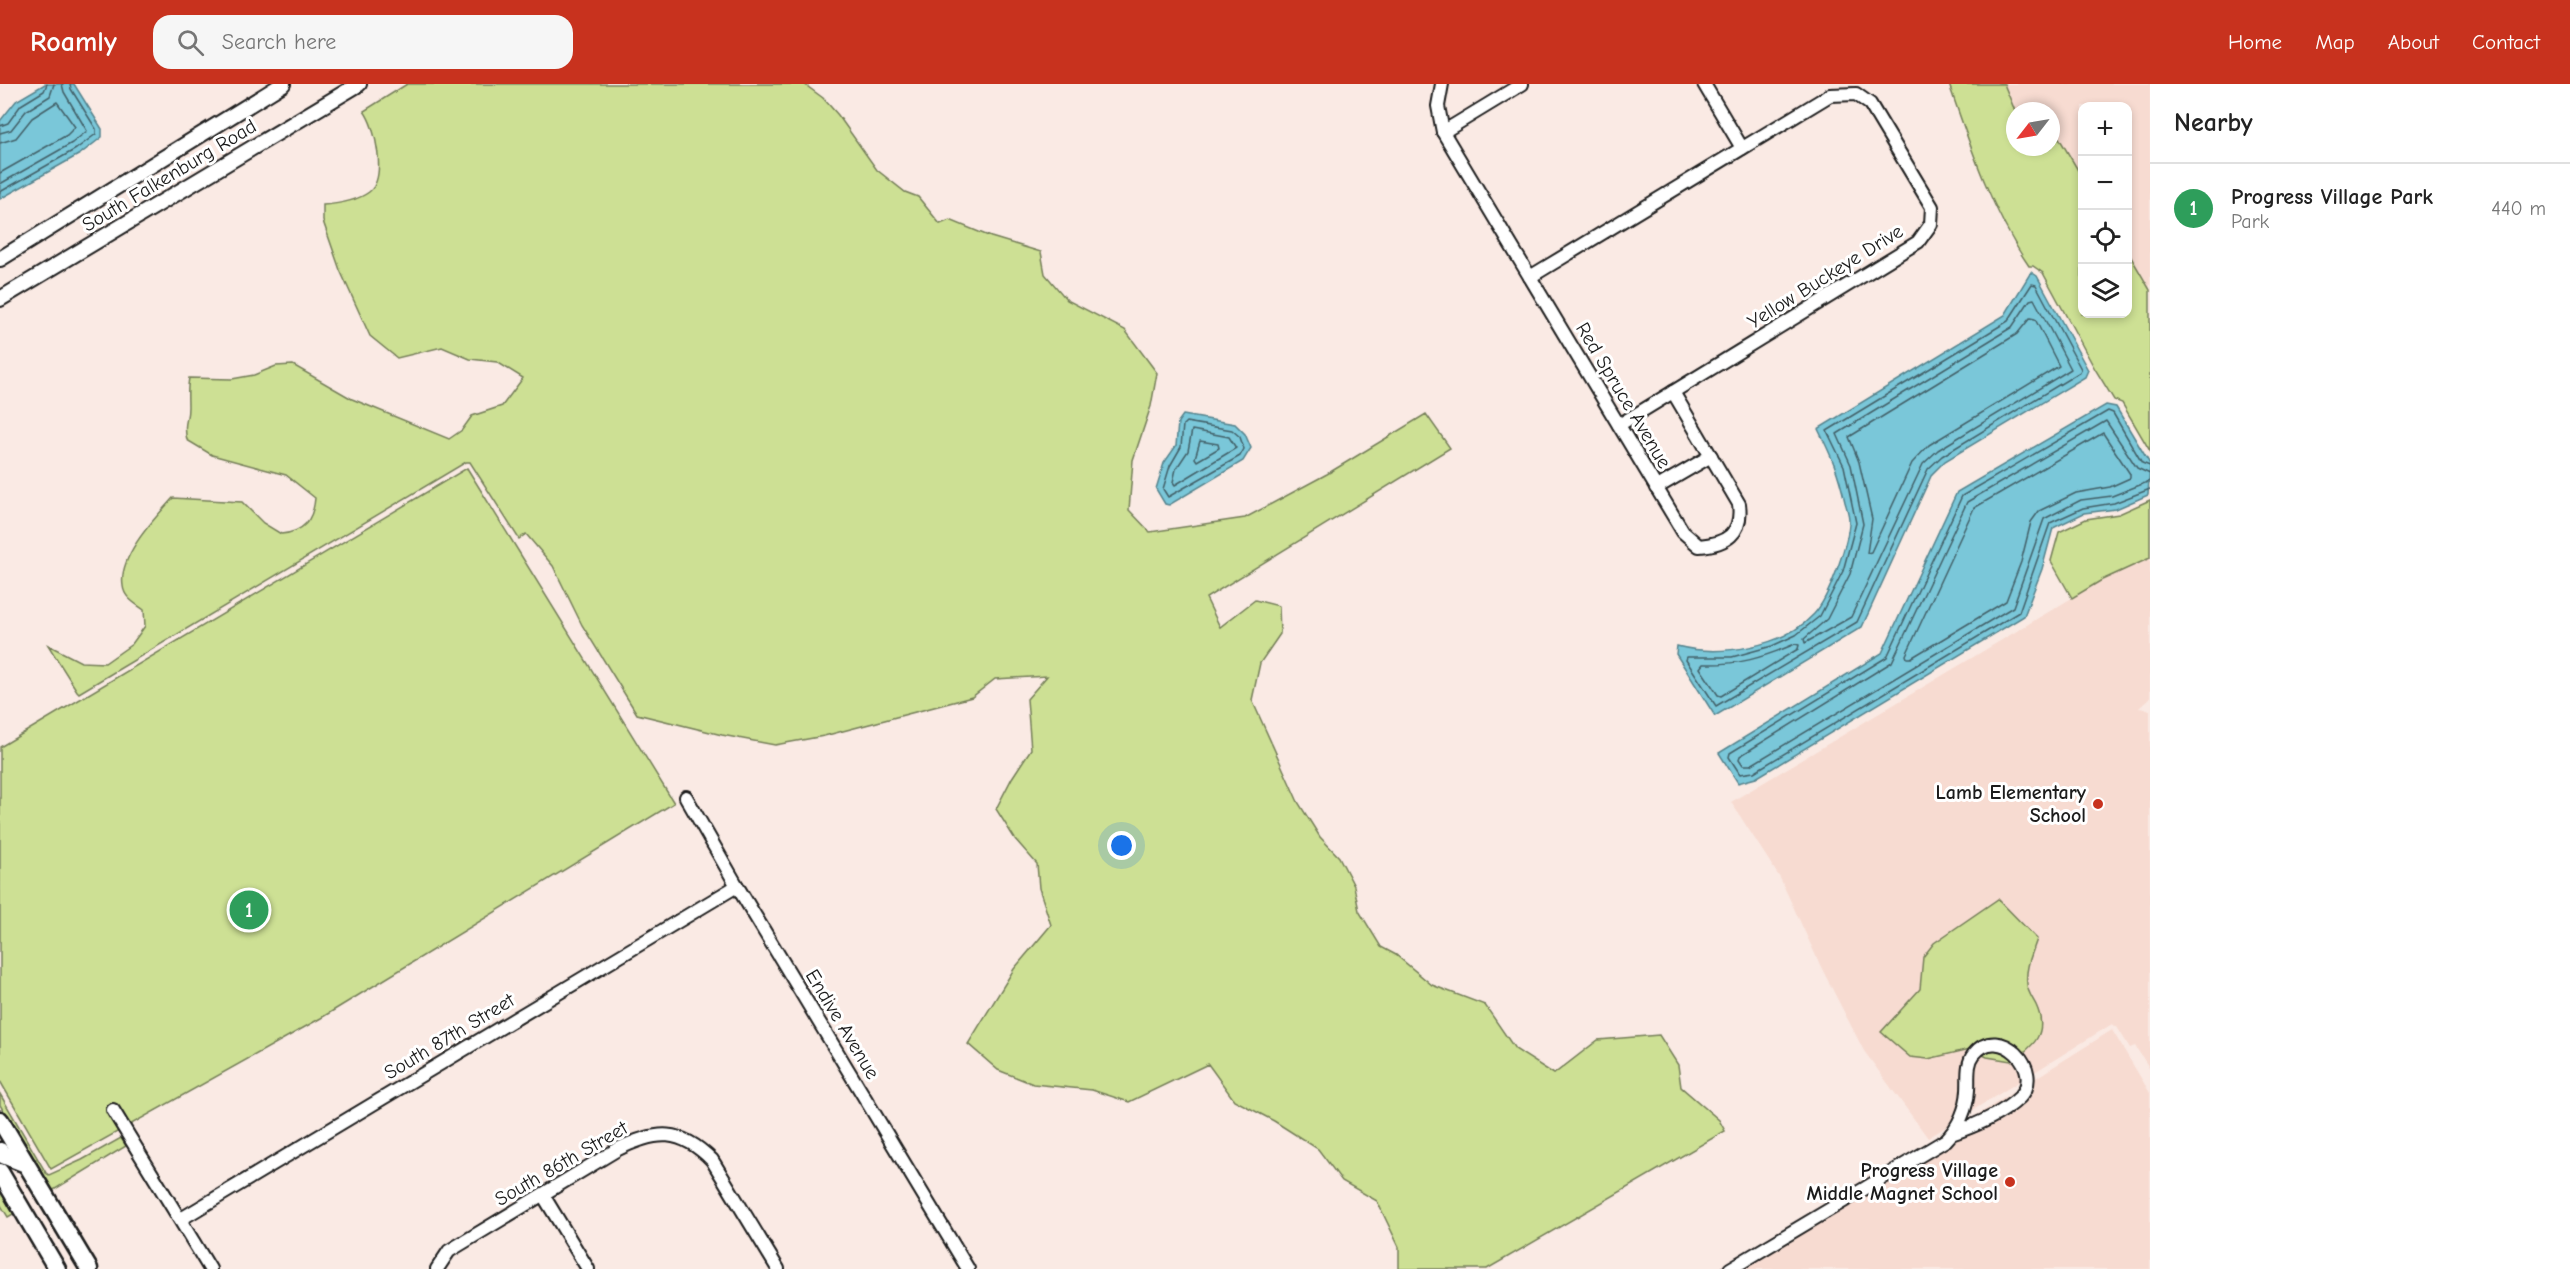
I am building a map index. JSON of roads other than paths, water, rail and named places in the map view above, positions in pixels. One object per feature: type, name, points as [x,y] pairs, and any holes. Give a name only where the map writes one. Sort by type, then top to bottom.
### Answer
[{"type":"main road","points":[[0,1120],[89,1269]]},
{"type":"main road","points":[[0,1151],[3,1155],[26,1164]]},
{"type":"main road","points":[[26,1164],[18,1175],[19,1194],[27,1217]]},
{"type":"main road","points":[[0,1172],[57,1269]]},
{"type":"street","name":"South Falkenburg Road","points":[[0,259],[283,84]]},
{"type":"street","name":"South Falkenburg Road","points":[[0,299],[359,84]]},
{"type":"street","name":"Red Spruce Avenue","points":[[1442,84],[1438,106],[1443,132],[1683,532],[1699,546],[1716,544],[1734,534],[1741,517],[1739,504],[1673,392]]},
{"type":"street","points":[[1443,132],[1522,84]]},
{"type":"street","points":[[1704,84],[1742,148]]},
{"type":"street","name":"Yellow Buckeye Drive","points":[[1530,277],[1830,95],[1856,94],[1870,104],[1932,207],[1931,224],[1918,242],[1619,425]]},
{"type":"street","points":[[1656,488],[1711,456]]},
{"type":"street","name":"Endive Avenue","points":[[686,797],[737,886],[968,1269]]},
{"type":"street","name":"South 87th Street","points":[[181,1219],[737,886]]},
{"type":"street","points":[[1730,1269],[1951,1134],[1977,1125],[2021,1096],[2026,1084],[2025,1062],[2019,1054],[1999,1043],[1984,1045],[1972,1055],[1965,1109],[1951,1134]]},
{"type":"street","points":[[113,1110],[210,1269]]},
{"type":"street","name":"South 86th Street","points":[[438,1269],[449,1251],[618,1149],[639,1139],[661,1134],[682,1137],[699,1146],[712,1160],[778,1269]]},
{"type":"street","points":[[543,1195],[588,1269]]},
{"type":"water","points":[[45,84],[74,84],[102,129],[102,137],[80,154],[0,199],[0,121],[16,101]]},
{"type":"water","points":[[2031,272],[2037,276],[2088,370],[2085,377],[1945,461],[1932,474],[1862,627],[1715,716],[1676,654],[1677,646],[1731,650],[1768,642],[1785,635],[1801,626],[1814,614],[1826,596],[1836,571],[1848,534],[1849,519],[1837,473],[1818,429],[2005,315]]},
{"type":"water","points":[[2106,405],[2116,407],[2150,464],[2148,495],[2116,509],[2084,513],[2053,528],[2042,569],[2024,616],[1756,778],[1738,783],[1719,753],[1882,653],[1957,492]]},
{"type":"water","points":[[1183,415],[1235,424],[1245,434],[1251,448],[1243,461],[1169,505],[1165,504],[1156,489],[1164,463],[1176,446],[1178,422]]},
{"type":"place","name":"Lamb Elementary School","points":[[2098,804]]},
{"type":"place","name":"Progress Village Park","points":[[249,910]]},
{"type":"place","name":"Progress Village Middle Magnet School","points":[[2010,1182]]}]
